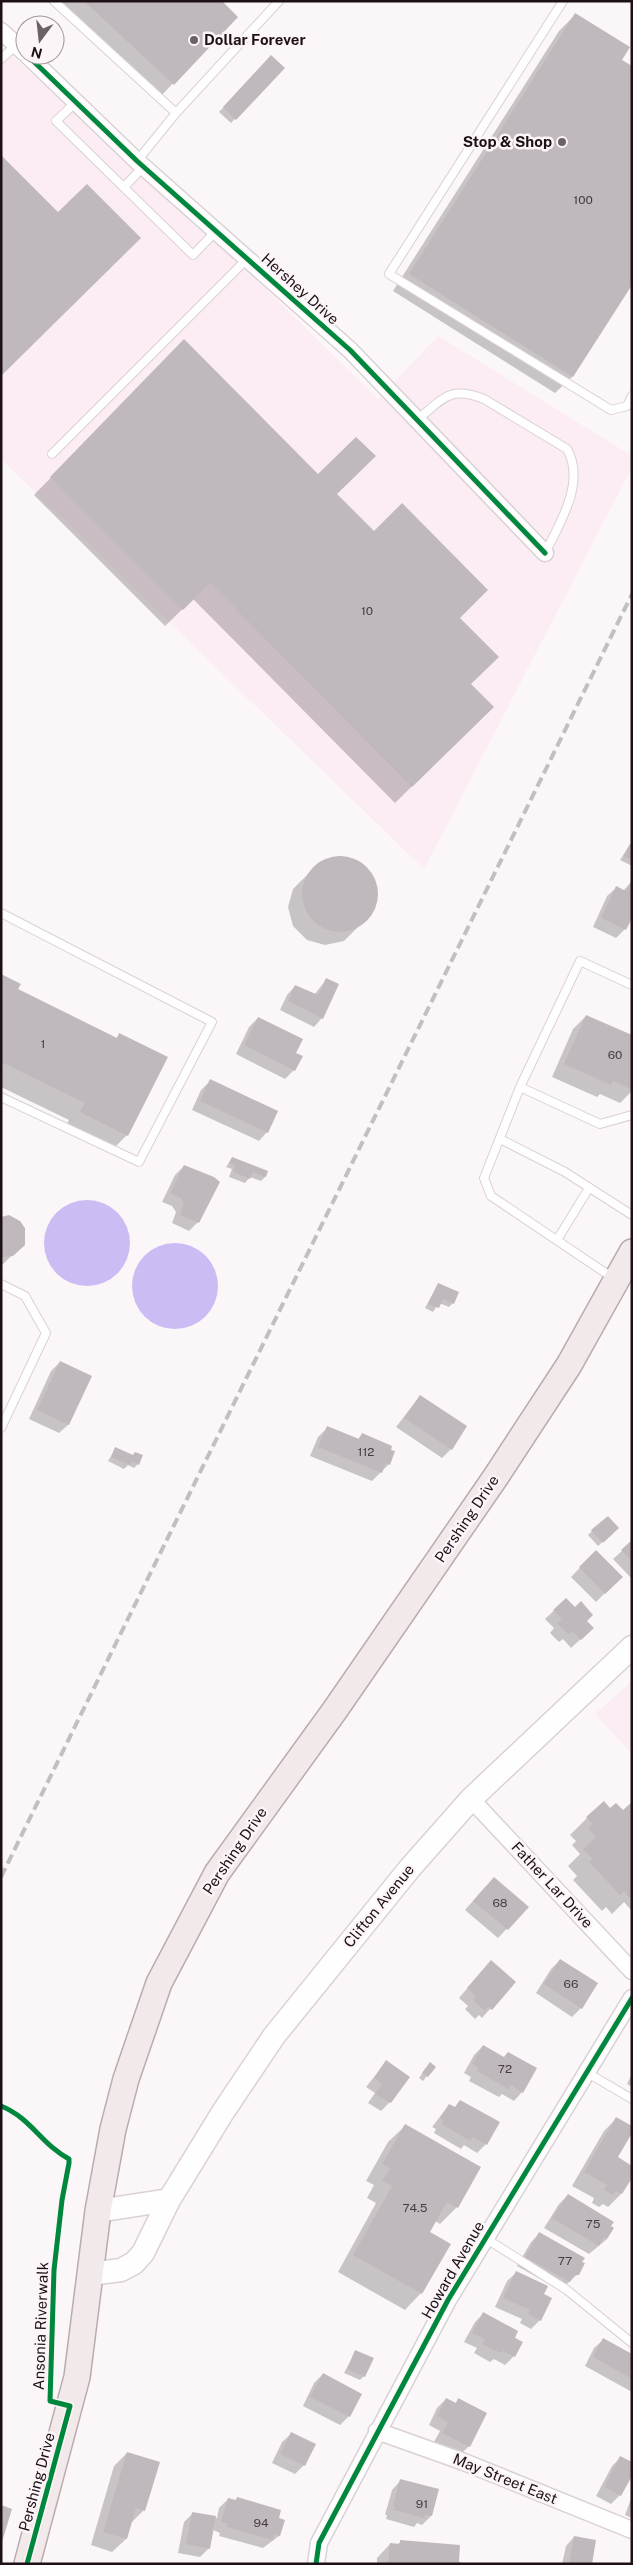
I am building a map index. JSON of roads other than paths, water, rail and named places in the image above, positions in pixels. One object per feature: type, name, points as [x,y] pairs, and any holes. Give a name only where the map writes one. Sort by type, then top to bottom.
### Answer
[{"type":"main road","name":"Pershing Drive","points":[[27,2564],[77,2377],[98,2211],[113,2128],[126,2079],[159,1983],[217,1873],[335,1710],[470,1516],[569,1365],[632,1252]]},
{"type":"main road","name":"Clifton Avenue","points":[[90,2274],[121,2270],[134,2263],[154,2233],[169,2200],[223,2112],[274,2036],[410,1868],[471,1799],[632,1647]]},
{"type":"main road","points":[[98,2211],[169,2200]]},
{"type":"street","name":"Hershey Drive","points":[[1,31],[15,44]]},
{"type":"street","name":"Hershey Drive","points":[[38,65],[140,164],[350,350],[545,554]]},
{"type":"street","name":"Father Lar Drive","points":[[471,1799],[632,1971]]},
{"type":"street","name":"Howard Avenue","points":[[316,2564],[319,2543],[448,2300],[632,1998]]},
{"type":"street","name":"May Street East","points":[[377,2431],[464,2462],[632,2530]]},
{"type":"lane","points":[[54,1],[176,113]]},
{"type":"lane","points":[[124,187],[176,113],[279,1]]},
{"type":"lane","points":[[563,1],[389,274],[611,410],[626,406],[632,396]]},
{"type":"lane","points":[[1,59],[15,54]]},
{"type":"lane","points":[[76,102],[56,121],[193,255],[216,231]]},
{"type":"lane","points":[[52,454],[247,259]]},
{"type":"lane","points":[[416,420],[450,393],[469,393],[484,399],[566,449],[574,461],[575,475],[564,514],[545,554]]},
{"type":"lane","points":[[1,913],[212,1022],[139,1162],[1,1097]]},
{"type":"lane","points":[[617,1280],[491,1196],[484,1178],[520,1087],[580,961],[632,985]]},
{"type":"lane","points":[[520,1087],[600,1124],[632,1115]]},
{"type":"lane","points":[[500,1139],[565,1172],[632,1215]]},
{"type":"lane","points":[[556,1240],[589,1188]]},
{"type":"lane","points":[[1,1284],[26,1296],[46,1333],[1,1428]]},
{"type":"lane","points":[[586,2072],[632,2099]]},
{"type":"lane","points":[[485,2238],[567,2290],[632,2343]]},
{"type":"railway","points":[[1,1877],[632,594]]},
{"type":"place","name":"Dollar Forever","points":[[194,40]]},
{"type":"place","name":"Stop & Shop","points":[[562,142]]}]
